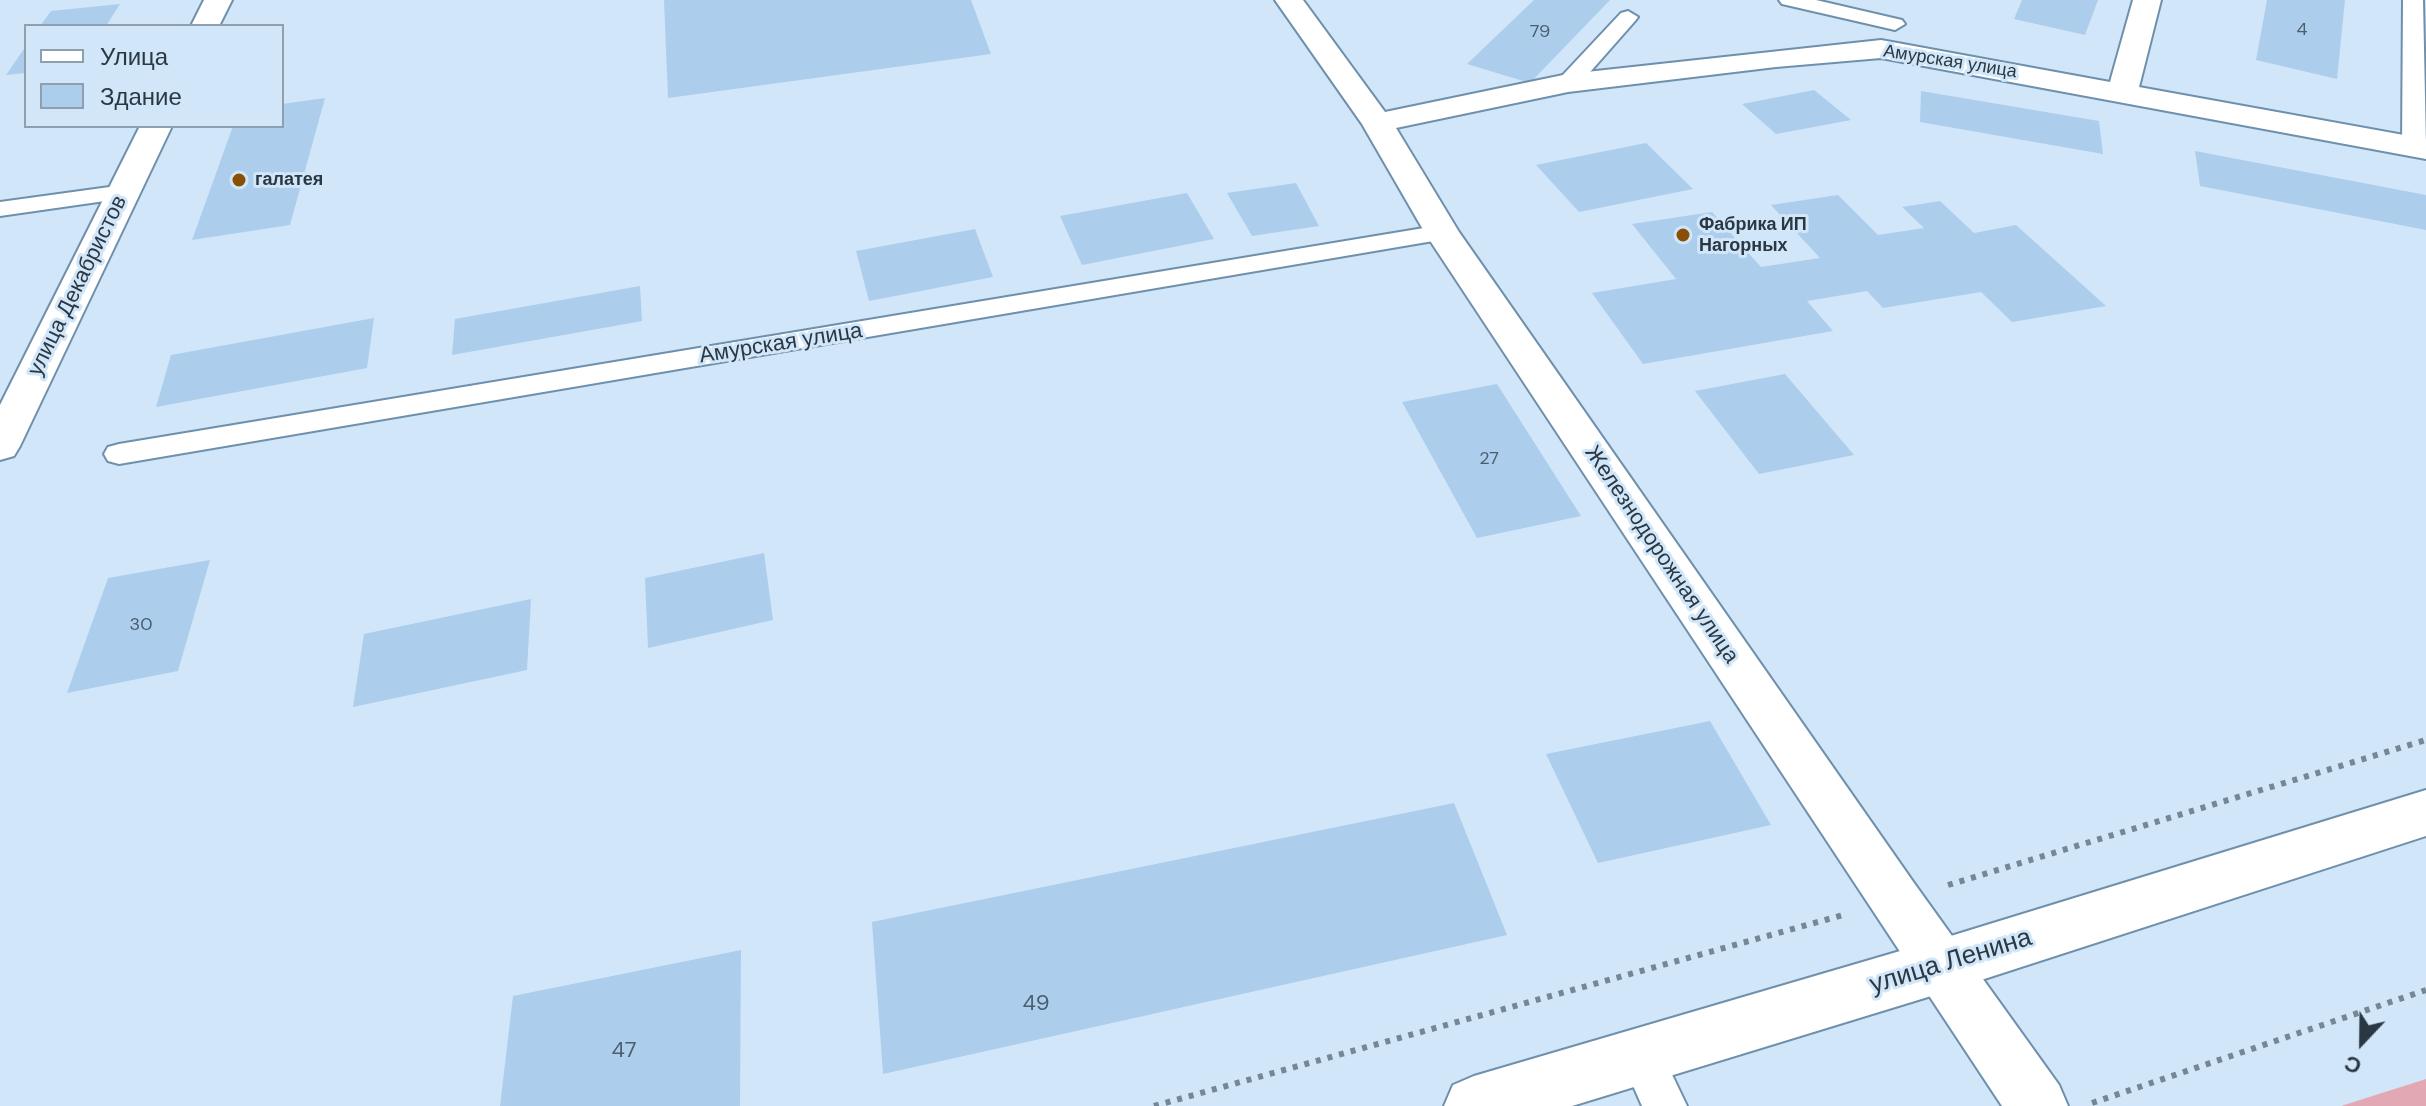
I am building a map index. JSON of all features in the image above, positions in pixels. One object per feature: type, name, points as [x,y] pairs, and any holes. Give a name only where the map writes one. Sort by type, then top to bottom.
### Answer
[{"type":"street","points":[[206,24],[218,0]]},
{"type":"street","name":"Железнодорожная улица","points":[[1289,0],[1377,123],[1442,233],[1895,901],[2038,1106]]},
{"type":"street","points":[[2123,91],[2147,0]]},
{"type":"street","name":"Амурская улица","points":[[1377,123],[1568,83],[1776,58],[1888,37],[2123,91],[2420,148]]},
{"type":"street","name":"улица Декабристов","points":[[0,446],[155,128]]},
{"type":"street","name":"улица Ленина","points":[[1474,1106],[1941,966],[2426,813]]},
{"type":"lane","points":[[1789,0],[1888,37],[1909,0]]},
{"type":"lane","points":[[2413,0],[2420,148]]},
{"type":"lane","points":[[1568,83],[1628,17]]},
{"type":"lane","points":[[0,209],[124,192]]},
{"type":"lane","name":"Амурская улица","points":[[119,454],[1442,233]]},
{"type":"lane","points":[[1641,1056],[1665,1106]]},
{"type":"path","points":[[1154,1106],[1895,901],[2426,740]]},
{"type":"path","points":[[2084,1106],[2426,990]]},
{"type":"shaded area","points":[[2426,1079],[2426,1106],[2341,1106]]},
{"type":"building","points":[[664,0],[971,0],[991,54],[668,98]]},
{"type":"building","points":[[1534,0],[1610,0],[1530,83],[1467,64]]},
{"type":"building","points":[[2022,0],[2098,0],[2085,35],[2014,19]]},
{"type":"building","points":[[2267,0],[2345,0],[2337,79],[2256,60]]},
{"type":"building","points":[[120,4],[107,24],[41,24],[51,11]]},
{"type":"building","points":[[24,49],[24,73],[6,75]]},
{"type":"building","points":[[1814,90],[1851,120],[1776,134],[1742,104]]},
{"type":"building","points":[[1921,91],[2099,121],[2103,154],[1920,122]]},
{"type":"building","points":[[325,98],[290,225],[192,240],[232,128],[284,128],[284,104]]},
{"type":"building","points":[[1646,143],[1693,189],[1579,212],[1536,165]]},
{"type":"building","points":[[2195,151],[2426,195],[2426,230],[2200,186]]},
{"type":"building","points":[[1296,183],[1319,226],[1252,236],[1227,193]]},
{"type":"building","points":[[1187,193],[1214,239],[1082,265],[1060,216]]},
{"type":"building","points":[[1838,195],[1878,235],[1924,228],[1902,207],[1940,201],[1974,233],[2016,225],[2106,306],[2012,322],[1981,292],[1883,308],[1867,291],[1807,301],[1833,331],[1643,364],[1592,293],[1676,279],[1632,224],[1712,212],[1761,267],[1820,258],[1771,205]]},
{"type":"building","points":[[975,229],[993,277],[869,301],[856,251]]},
{"type":"building","points":[[640,286],[642,321],[452,355],[455,319]]},
{"type":"building","points":[[374,318],[367,368],[156,407],[171,355]]},
{"type":"building","points":[[1785,374],[1854,455],[1759,474],[1695,391]]},
{"type":"building","points":[[1497,384],[1581,516],[1477,538],[1402,402]]},
{"type":"building","points":[[764,553],[773,620],[648,648],[645,578]]},
{"type":"building","points":[[210,560],[178,671],[67,693],[108,578]]},
{"type":"building","points":[[531,599],[527,670],[353,707],[364,634]]},
{"type":"building","points":[[1710,721],[1771,825],[1598,863],[1546,754]]},
{"type":"building","points":[[1454,803],[1507,935],[883,1074],[872,922]]},
{"type":"building","points":[[741,950],[740,1106],[500,1106],[513,996]]},
{"type":"place","name":"галатея","points":[[239,180]]},
{"type":"place","name":"Фабрика ИП Нагорных","points":[[1683,235]]}]
